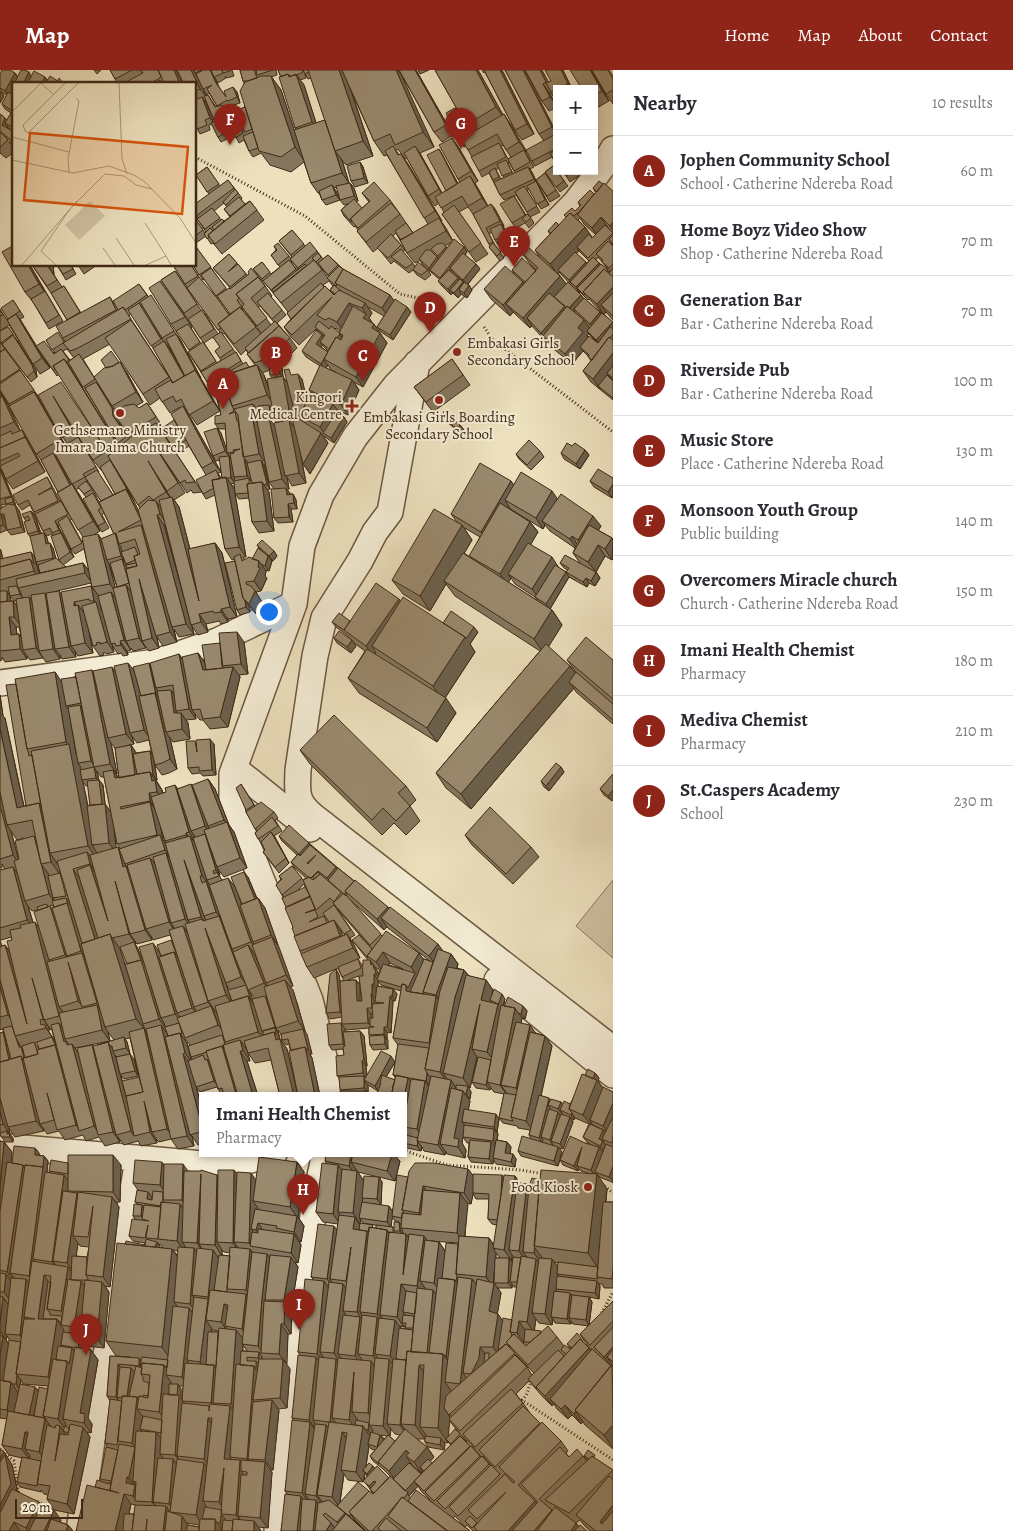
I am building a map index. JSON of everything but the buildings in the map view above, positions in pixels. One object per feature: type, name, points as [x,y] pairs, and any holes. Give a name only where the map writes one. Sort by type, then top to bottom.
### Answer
[{"type":"street","points":[[330,1092],[328,1072],[310,1000],[232,806],[232,774],[294,604],[302,546],[321,495],[355,437],[396,385],[576,202],[613,149]]},
{"type":"street","points":[[417,363],[390,512],[375,532],[360,561],[324,618],[315,656],[298,770],[300,800],[310,813],[326,826],[613,1049]]},
{"type":"street","points":[[0,683],[156,662],[217,641],[294,604]]},
{"type":"street","points":[[234,768],[613,1075]]},
{"type":"street","points":[[0,1146],[203,1164],[260,1157]]},
{"type":"street","points":[[277,1531],[315,1198],[324,1157]]},
{"type":"street","points":[[79,1531],[138,1159]]},
{"type":"path","points":[[196,158],[304,216],[400,294],[470,309],[493,340],[613,432]]},
{"type":"path","points":[[407,1151],[447,1165],[521,1170],[547,1174]]},
{"type":"path","points":[[593,1182],[603,1184],[613,1193]]},
{"type":"path","points":[[599,1317],[613,1292]]},
{"type":"path","points":[[537,1377],[530,1384],[527,1395],[522,1400],[613,1460]]},
{"type":"path","points":[[0,1449],[14,1461],[19,1497],[26,1499]]},
{"type":"path","points":[[32,1500],[52,1510]]},
{"type":"shaded area","points":[[613,880],[613,958],[576,926]]},
{"type":"place","name":"Monsoon Youth Group","points":[[230,145]]},
{"type":"place","name":"Overcomers Miracle church","points":[[461,149]]},
{"type":"place","name":"Music Store","points":[[514,267]]},
{"type":"place","name":"Riverside Pub","points":[[430,333]]},
{"type":"place","name":"Embakasi Girls Secondary School","points":[[457,352]]},
{"type":"place","name":"Home Boyz Video Show","points":[[276,378]]},
{"type":"place","name":"Generation Bar","points":[[363,381]]},
{"type":"place","name":"Embakasi Girls Boarding Secondary School","points":[[439,400]]},
{"type":"place","name":"Kingori Medical Centre","points":[[352,406]]},
{"type":"place","name":"Jophen Community School","points":[[223,409]]},
{"type":"place","name":"Gethsemane Ministry Imara Daima Church","points":[[120,413]]},
{"type":"place","name":"Food Kiosk","points":[[588,1187]]},
{"type":"place","name":"Imani Health Chemist","points":[[303,1215]]},
{"type":"place","name":"Mediva Chemist","points":[[299,1330]]},
{"type":"place","name":"St.Caspers Academy","points":[[86,1355]]}]
